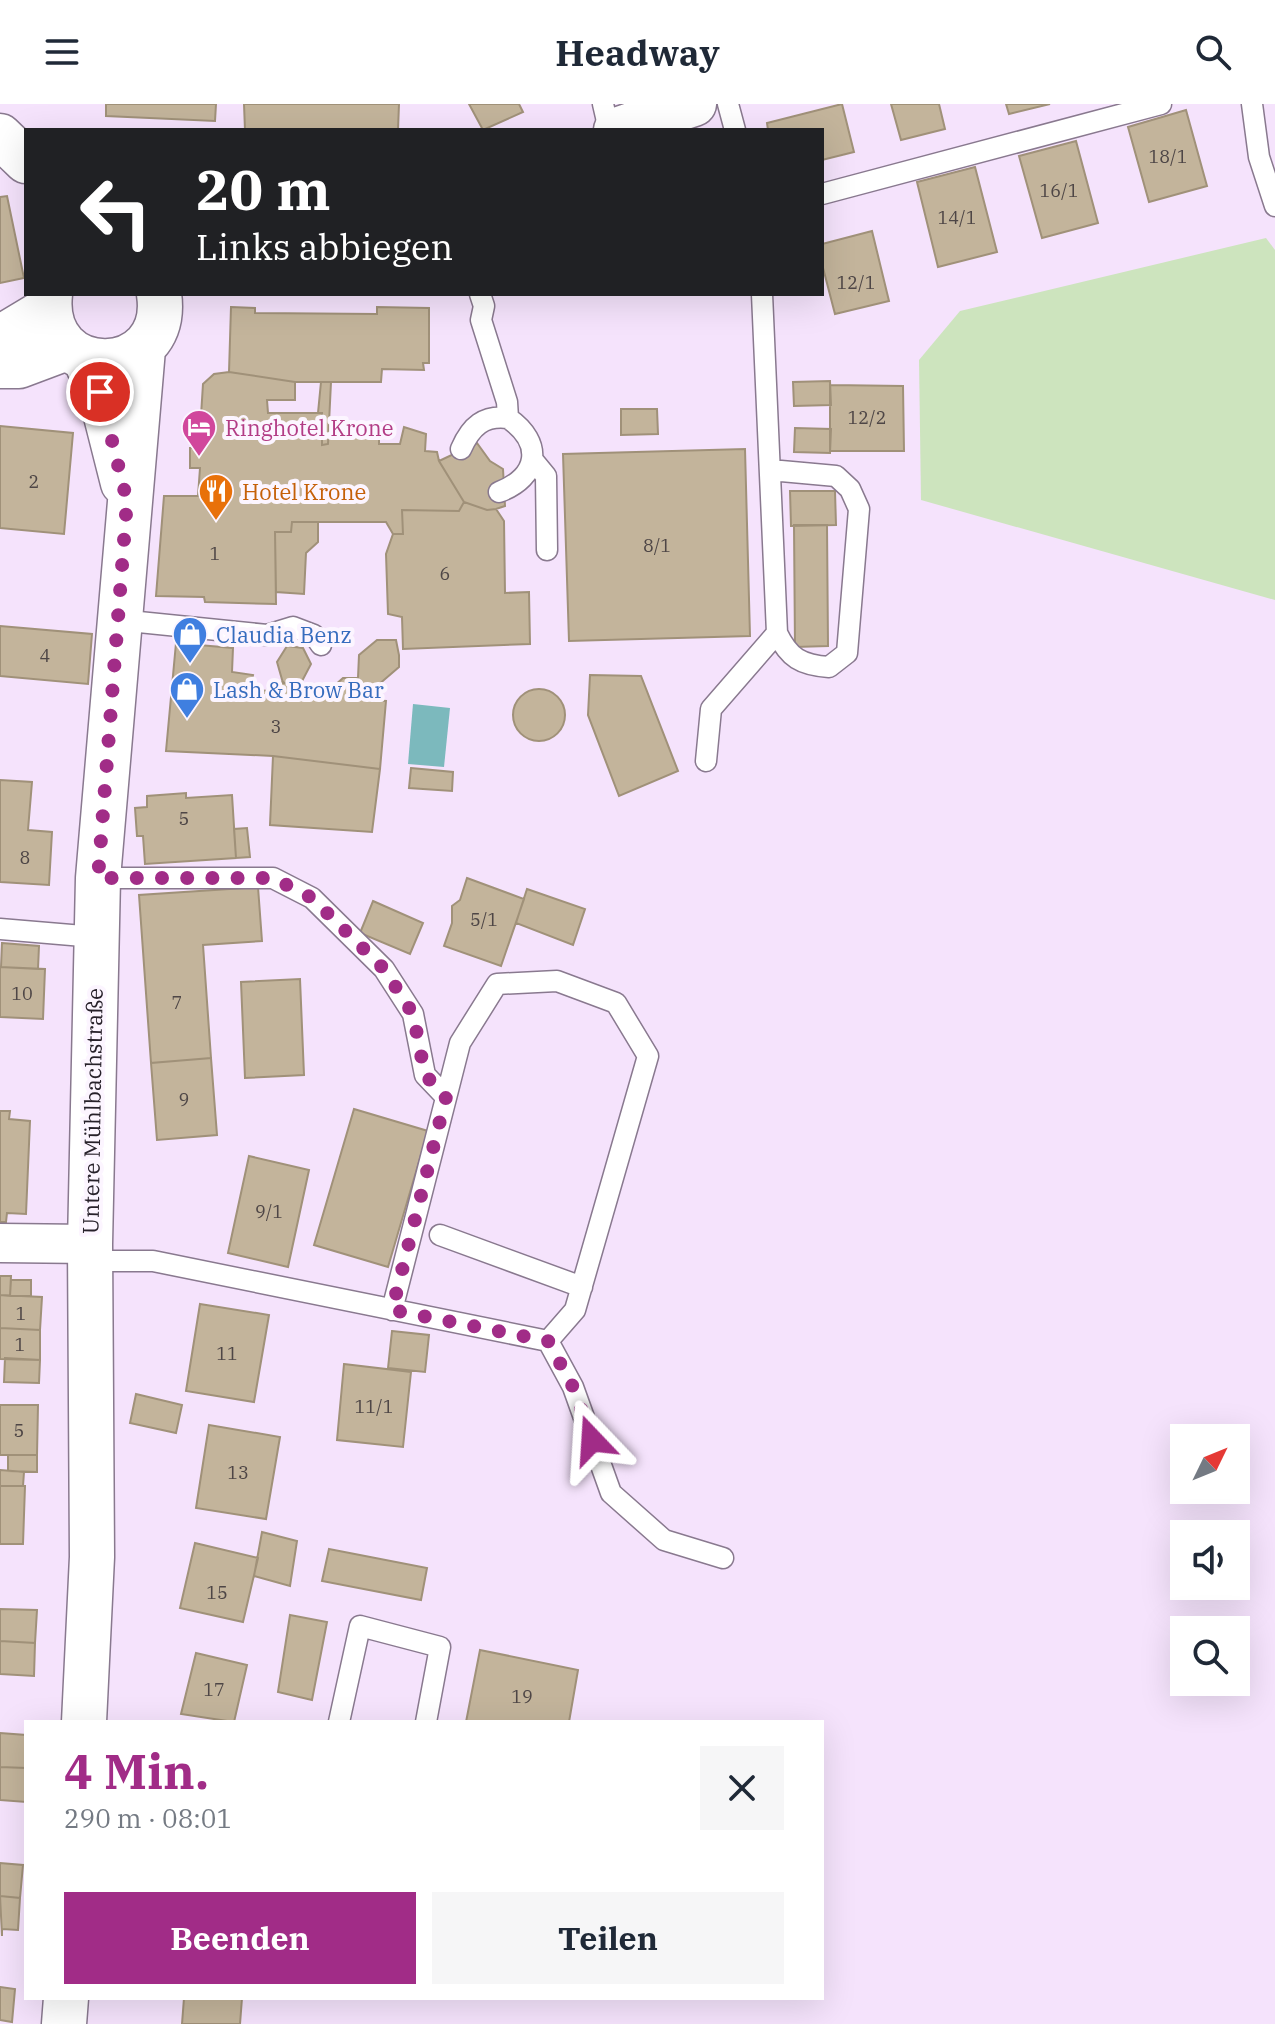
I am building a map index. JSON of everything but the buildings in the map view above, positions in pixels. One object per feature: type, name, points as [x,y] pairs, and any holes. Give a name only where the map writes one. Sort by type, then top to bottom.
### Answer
[{"type":"main road","points":[[622,128],[694,104]]},
{"type":"main road","points":[[0,366],[19,366],[76,353],[114,361],[154,322],[189,296]]},
{"type":"main road","points":[[0,338],[49,301]]},
{"type":"main road","name":"Untere Mühlbachstraße","points":[[49,301],[52,327],[76,353],[100,392],[127,501]]},
{"type":"main road","name":"Untere Mühlbachstraße","points":[[84,1720],[92,1557],[90,1252],[95,937],[127,501],[154,322]]},
{"type":"main road","points":[[64,2024],[66,2000]]},
{"type":"street","points":[[0,1243],[90,1252]]},
{"type":"lane","points":[[603,104],[609,128]]},
{"type":"lane","points":[[728,104],[734,128]]},
{"type":"lane","points":[[824,193],[1161,104]]},
{"type":"lane","points":[[1252,104],[1259,157],[1275,206]]},
{"type":"lane","points":[[481,296],[484,306],[481,320],[507,402],[508,418]]},
{"type":"lane","points":[[762,296],[777,633],[787,654],[809,665],[829,667],[847,653],[859,509],[850,489],[836,476],[770,470]]},
{"type":"lane","points":[[461,449],[480,421],[492,416],[508,418],[527,436],[532,459],[546,476],[547,550]]},
{"type":"lane","points":[[499,492],[521,481],[532,459]]},
{"type":"lane","points":[[119,620],[267,635],[293,627],[314,635],[321,645]]},
{"type":"lane","points":[[706,761],[711,709],[777,633]]},
{"type":"lane","points":[[98,878],[273,878],[312,898],[384,969],[413,1014],[425,1075],[446,1097]]},
{"type":"lane","points":[[0,929],[95,937]]},
{"type":"lane","points":[[392,1310],[460,1043],[497,984],[557,981],[616,1003],[648,1056],[575,1310],[548,1341]]},
{"type":"lane","points":[[440,1235],[582,1287]]},
{"type":"lane","points":[[90,1252],[153,1261],[548,1341]]},
{"type":"lane","points":[[548,1341],[573,1387],[611,1493],[664,1540],[723,1558]]},
{"type":"lane","points":[[339,1720],[360,1626],[440,1647],[426,1720]]},
{"type":"shaded area","points":[[1266,238],[1275,250],[1275,600],[921,500],[919,360],[960,311]]},
{"type":"shaded area","points":[[413,704],[450,708],[444,767],[408,764]]},
{"type":"place","name":"Ringhotel Krone","points":[[199,458]]},
{"type":"place","name":"Hotel Krone","points":[[216,522]]},
{"type":"place","name":"Claudia Benz","points":[[190,665]]},
{"type":"place","name":"Lash & Brow Bar","points":[[187,720]]},
{"type":"route","points":[[100,392],[127,501],[98,878],[273,878],[312,898],[384,969],[413,1014],[425,1075],[446,1097],[392,1310],[548,1341],[573,1387],[592,1440]]}]
